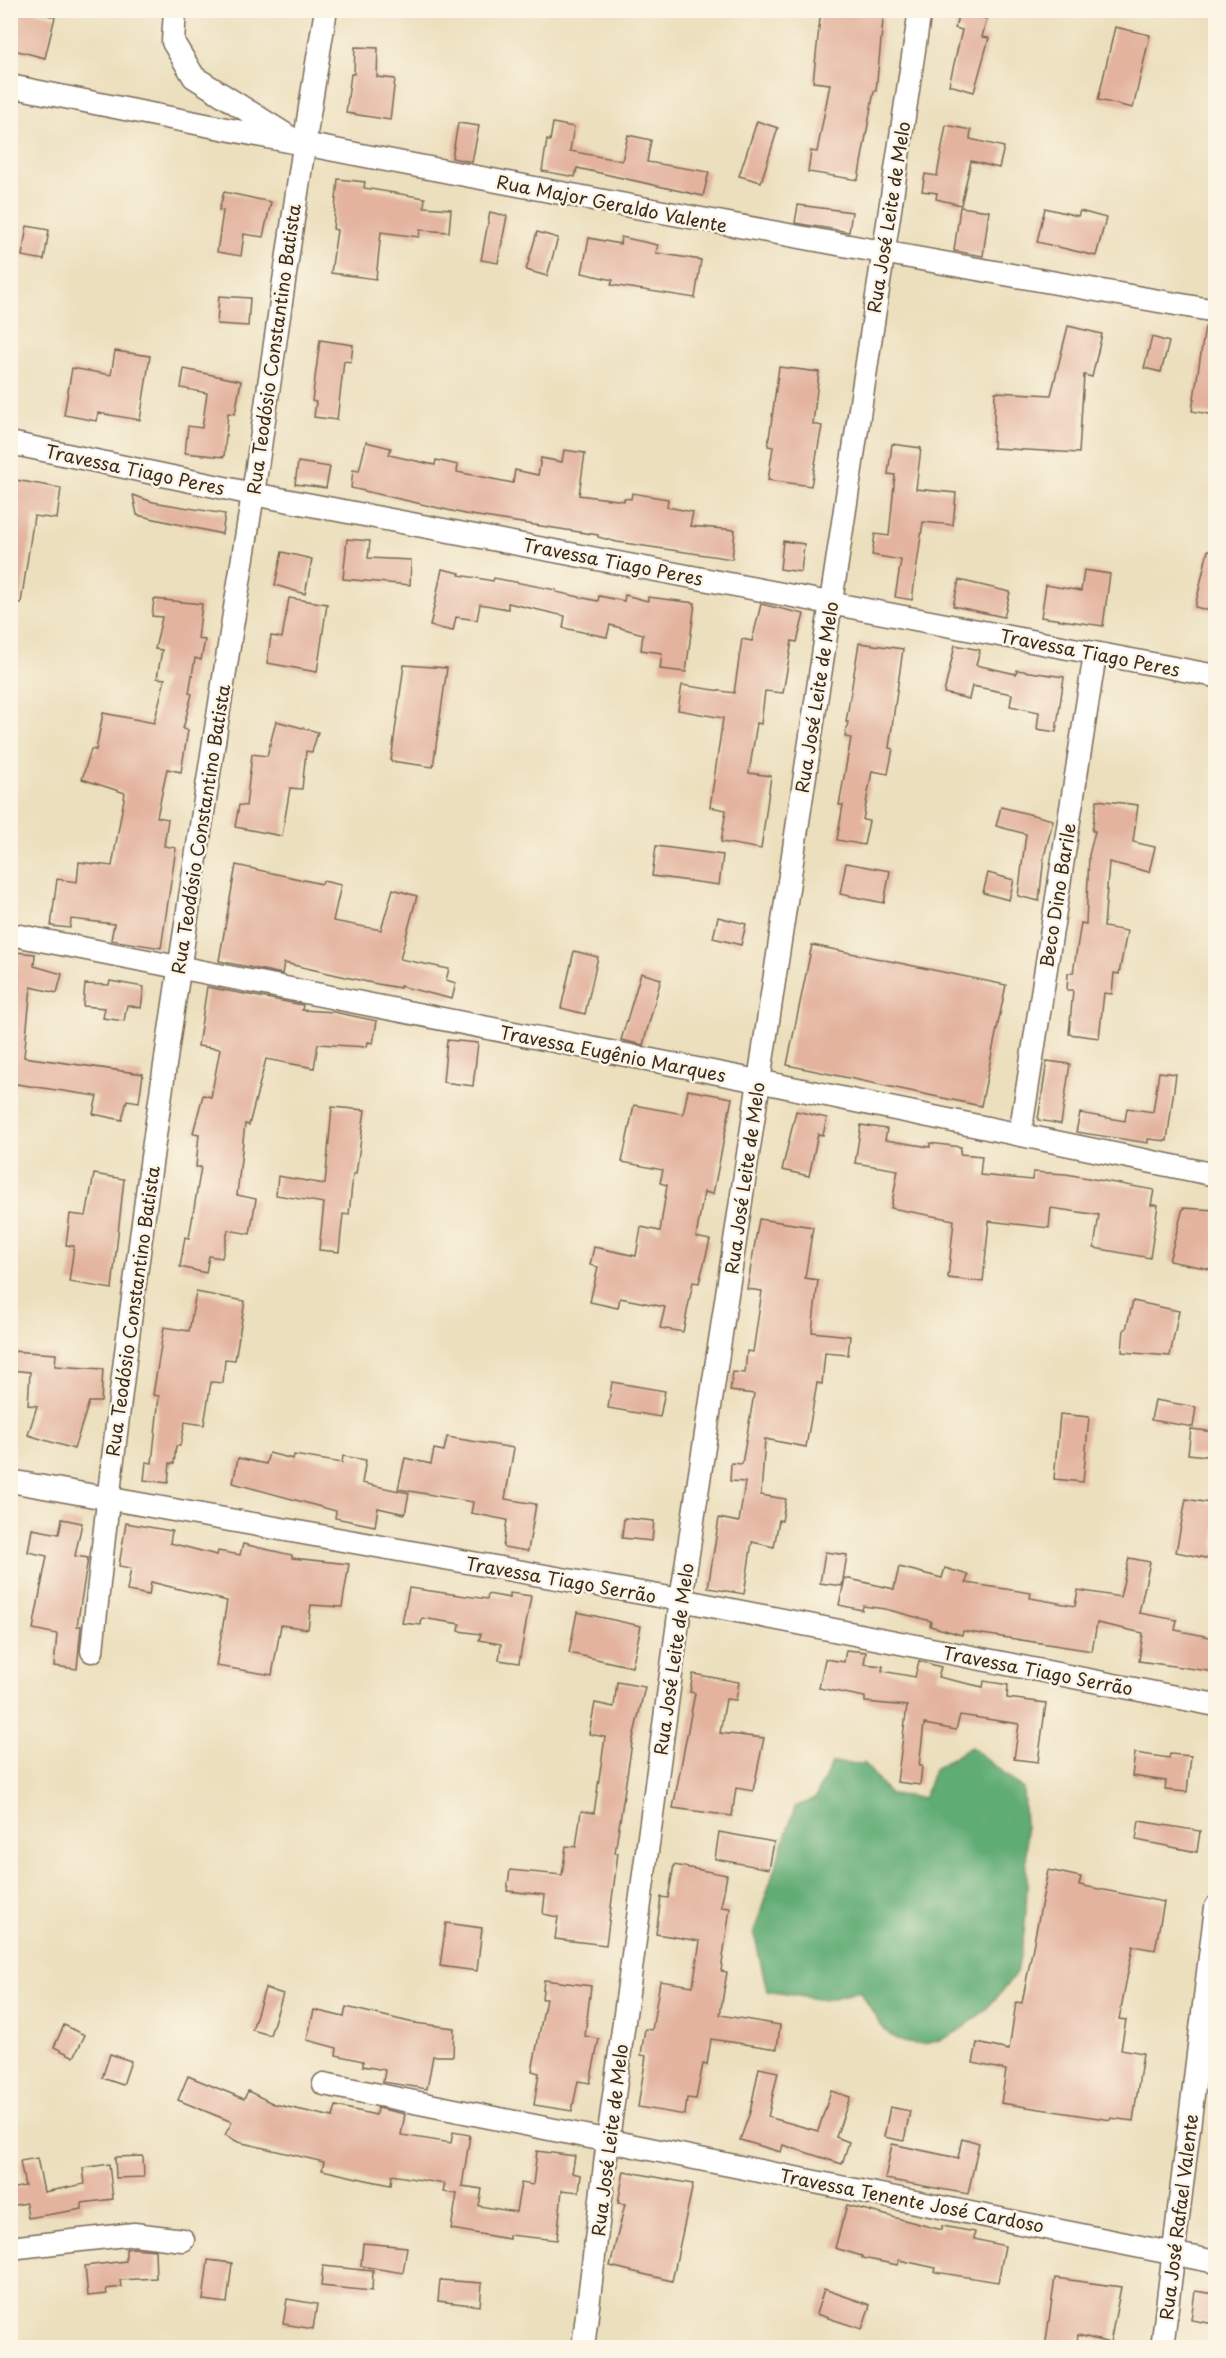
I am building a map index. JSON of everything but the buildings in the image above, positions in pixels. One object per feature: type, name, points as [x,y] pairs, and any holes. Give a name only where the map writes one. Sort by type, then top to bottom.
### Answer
[{"type":"street","points":[[175,10],[173,42],[194,77],[302,145]]},
{"type":"street","name":"Rua Teodósio Constantino Batista","points":[[92,1651],[107,1499],[178,967],[253,494],[302,145],[326,10]]},
{"type":"street","name":"Rua José Leite de Melo","points":[[584,2348],[608,2140],[681,1600],[920,10]]},
{"type":"street","name":"Rua Major Geraldo Valente","points":[[10,87],[302,145],[882,253],[1215,311]]},
{"type":"street","name":"Travessa Tiago Peres","points":[[10,443],[253,494],[1215,676]]},
{"type":"street","name":"Beco Dino Barile","points":[[1020,1135],[1095,654]]},
{"type":"street","name":"Travessa Eugênio Marques","points":[[10,934],[758,1081],[1215,1175]]},
{"type":"street","name":"Travessa Tiago Serrão","points":[[10,1481],[681,1600],[1215,1705]]},
{"type":"street","name":"Rua José Rafael Valente","points":[[1162,2348],[1215,1907]]},
{"type":"street","name":"Travessa Tenente José Cardoso","points":[[324,2084],[1215,2262]]},
{"type":"street","points":[[10,2248],[134,2235],[183,2240]]},
{"type":"green space","points":[[971,1747],[1023,1789],[1027,1878],[1025,1923],[1017,1969],[998,1996],[964,2027],[937,2041],[922,2044],[908,2043],[891,2036],[879,2023],[860,1991],[825,2000],[767,1991],[754,1932],[795,1807],[815,1799],[832,1763],[865,1764],[889,1794],[924,1798],[934,1769]]}]
